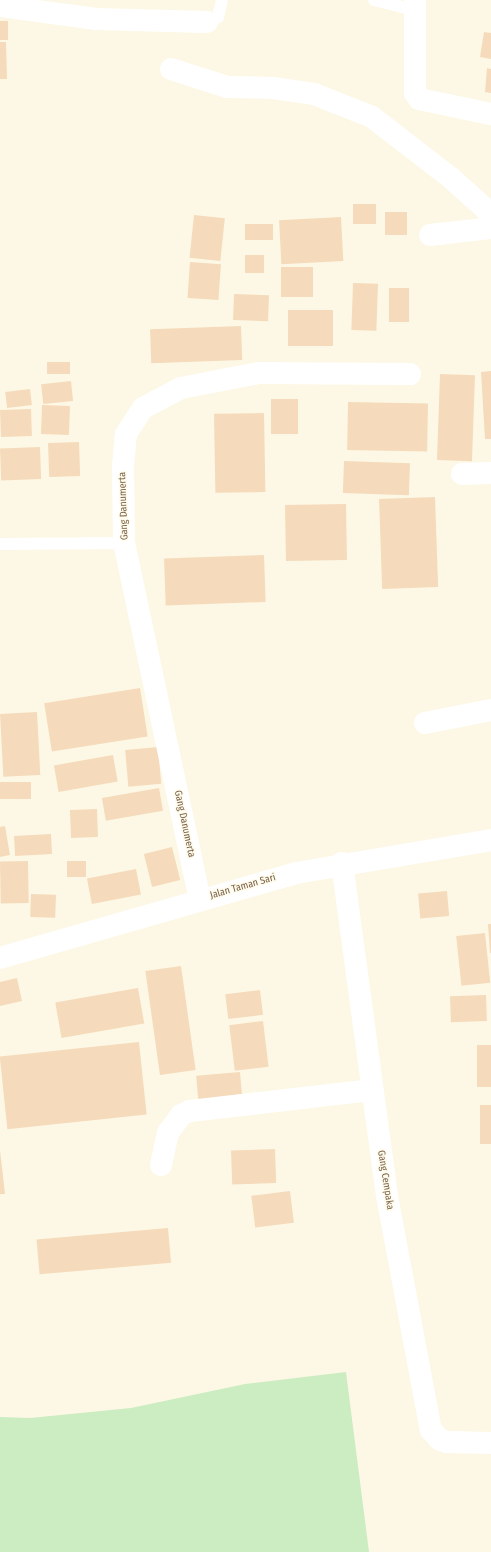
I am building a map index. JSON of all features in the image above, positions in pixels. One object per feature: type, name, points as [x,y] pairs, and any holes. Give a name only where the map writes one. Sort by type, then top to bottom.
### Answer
[{"type":"street","points":[[414,5],[415,93],[419,99],[491,114]]},
{"type":"street","points":[[0,6],[96,9],[207,22]]},
{"type":"street","points":[[171,68],[198,79],[227,87],[273,88],[314,94],[372,117],[451,178],[491,214]]},
{"type":"street","points":[[430,235],[491,228]]},
{"type":"street","name":"Gang Danumerta","points":[[200,900],[124,543],[122,467],[126,434],[143,408],[181,388],[259,373],[410,374]]},
{"type":"street","points":[[462,474],[491,473]]},
{"type":"street","points":[[425,723],[491,710]]},
{"type":"street","name":"Jalan Taman Sari","points":[[0,958],[296,872],[342,863],[491,840]]},
{"type":"street","name":"Gang Cempaka","points":[[342,863],[371,1090],[387,1196],[431,1430],[439,1439],[446,1442],[491,1443]]},
{"type":"street","points":[[161,1165],[168,1133],[181,1115],[190,1110],[371,1090]]},
{"type":"lane","points":[[207,22],[218,16],[222,0]]},
{"type":"lane","points":[[374,0],[414,5]]},
{"type":"lane","points":[[0,544],[124,543]]},
{"type":"green space","points":[[346,1372],[369,1552],[0,1552],[0,1417],[30,1418],[131,1408],[245,1384]]},
{"type":"building","points":[[0,21],[8,21],[8,40],[0,40]]},
{"type":"building","points":[[484,32],[491,33],[491,59],[480,57]]},
{"type":"building","points":[[0,42],[6,42],[7,79],[0,79]]},
{"type":"building","points":[[487,68],[491,69],[491,93],[485,92]]},
{"type":"building","points":[[353,204],[376,204],[376,224],[353,224]]},
{"type":"building","points":[[385,212],[407,212],[407,235],[385,235]]},
{"type":"building","points":[[194,215],[225,218],[220,261],[190,258]]},
{"type":"building","points":[[341,217],[343,261],[281,264],[279,220]]},
{"type":"building","points":[[245,224],[273,224],[273,240],[245,240]]},
{"type":"building","points":[[245,255],[264,255],[264,273],[245,273]]},
{"type":"building","points":[[190,262],[221,264],[218,300],[187,298]]},
{"type":"building","points":[[281,267],[313,267],[313,297],[281,297]]},
{"type":"building","points":[[353,283],[378,284],[376,331],[351,330]]},
{"type":"building","points":[[389,288],[409,288],[409,322],[389,322]]},
{"type":"building","points":[[234,294],[269,295],[268,321],[233,320]]},
{"type":"building","points":[[288,310],[333,310],[333,346],[288,346]]},
{"type":"building","points":[[241,326],[242,360],[151,363],[150,329]]},
{"type":"building","points":[[47,362],[70,362],[70,374],[47,374]]},
{"type":"building","points":[[491,371],[491,439],[485,439],[481,372]]},
{"type":"building","points":[[440,374],[475,375],[472,461],[437,460]]},
{"type":"building","points":[[71,381],[73,401],[43,404],[41,384]]},
{"type":"building","points":[[30,389],[32,405],[7,408],[5,392]]},
{"type":"building","points":[[271,399],[298,399],[298,434],[271,434]]},
{"type":"building","points":[[348,402],[428,403],[427,451],[347,450]]},
{"type":"building","points":[[42,405],[70,406],[69,435],[41,434]]},
{"type":"building","points":[[31,409],[32,436],[1,437],[0,410]]},
{"type":"building","points":[[264,413],[265,492],[215,493],[214,414]]},
{"type":"building","points":[[79,442],[80,476],[49,477],[48,443]]},
{"type":"building","points":[[40,447],[41,479],[1,480],[0,448]]},
{"type":"building","points":[[344,461],[410,463],[409,495],[343,493]]},
{"type":"building","points":[[435,497],[438,587],[382,589],[379,499]]},
{"type":"building","points":[[346,504],[347,560],[286,561],[285,505]]},
{"type":"building","points":[[264,555],[266,602],[166,605],[164,558]]},
{"type":"building","points":[[140,688],[148,736],[52,752],[44,703]]},
{"type":"building","points":[[37,712],[40,775],[3,777],[0,714]]},
{"type":"building","points":[[158,747],[161,784],[128,787],[125,750]]},
{"type":"building","points":[[113,755],[118,782],[59,792],[54,765]]},
{"type":"building","points":[[0,782],[31,782],[31,799],[0,799]]},
{"type":"building","points":[[159,788],[163,811],[106,821],[102,798]]},
{"type":"building","points":[[97,809],[98,837],[71,838],[70,810]]},
{"type":"building","points":[[5,826],[10,855],[0,857],[0,827]]},
{"type":"building","points":[[51,834],[52,854],[15,856],[14,836]]},
{"type":"building","points":[[172,847],[180,880],[152,887],[144,854]]},
{"type":"building","points":[[0,861],[28,861],[29,903],[1,903]]},
{"type":"building","points":[[67,861],[86,861],[86,877],[67,877]]},
{"type":"building","points":[[136,869],[141,895],[92,904],[87,879]]},
{"type":"building","points":[[447,891],[449,916],[420,918],[418,894]]},
{"type":"building","points":[[31,894],[56,895],[55,918],[30,917]]},
{"type":"building","points":[[488,924],[491,924],[491,953],[490,953]]},
{"type":"building","points":[[485,933],[490,983],[461,986],[456,936]]},
{"type":"building","points":[[181,966],[196,1070],[160,1075],[145,971]]},
{"type":"building","points":[[17,978],[22,1001],[0,1006],[0,982]]},
{"type":"building","points":[[138,988],[144,1023],[62,1038],[55,1003]]},
{"type":"building","points":[[260,990],[263,1015],[228,1019],[225,994]]},
{"type":"building","points":[[486,995],[487,1021],[451,1022],[450,996]]},
{"type":"building","points":[[263,1021],[269,1067],[235,1071],[229,1025]]},
{"type":"building","points":[[139,1042],[147,1115],[7,1129],[0,1057]]},
{"type":"building","points":[[477,1045],[491,1045],[491,1087],[477,1087]]},
{"type":"building","points":[[240,1072],[242,1097],[198,1101],[196,1076]]},
{"type":"building","points":[[480,1105],[491,1105],[491,1144],[480,1144]]},
{"type":"building","points":[[275,1149],[276,1183],[232,1185],[231,1151]]},
{"type":"building","points":[[0,1150],[5,1194],[0,1194]]},
{"type":"building","points":[[290,1191],[294,1223],[255,1228],[251,1196]]},
{"type":"building","points":[[168,1228],[171,1263],[40,1274],[37,1240]]}]
